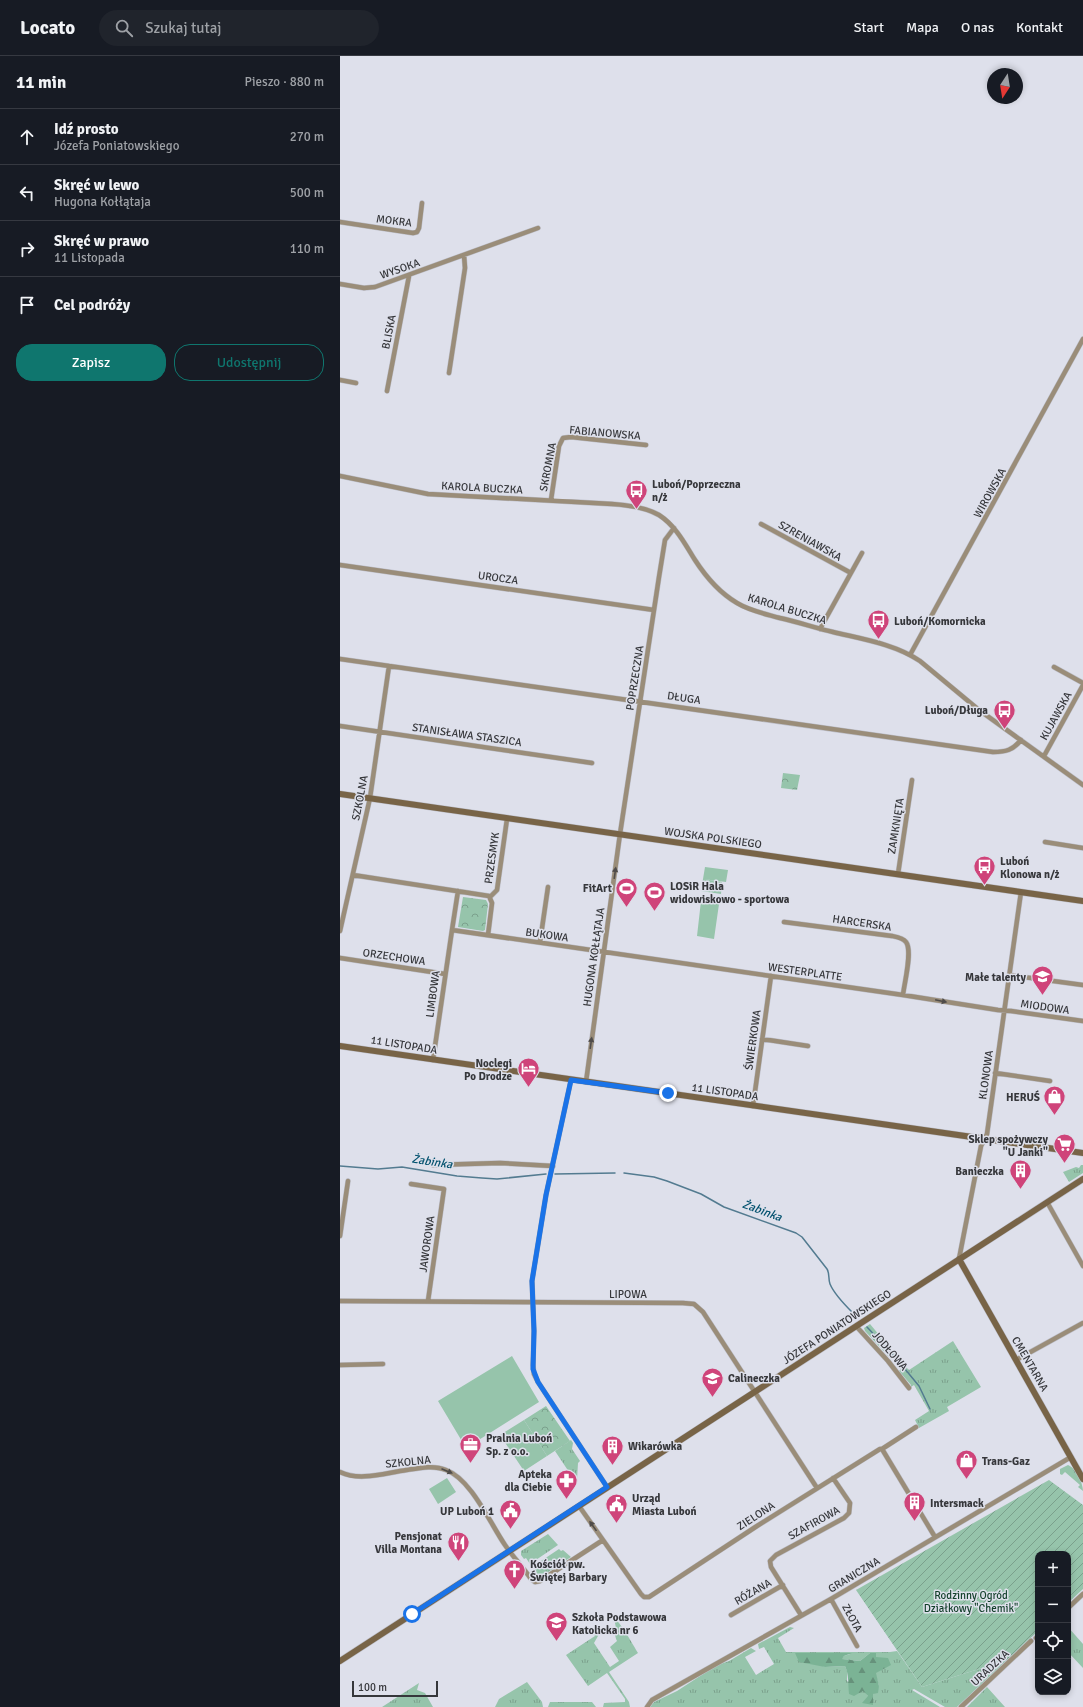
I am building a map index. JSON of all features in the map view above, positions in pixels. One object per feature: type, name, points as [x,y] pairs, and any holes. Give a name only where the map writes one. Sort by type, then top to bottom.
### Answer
[{"type":"street","name":"MOKRA","points":[[340,222],[413,234],[417,232],[419,228],[422,203]]},
{"type":"street","name":"WYSOKA","points":[[340,284],[371,288],[409,276],[538,228]]},
{"type":"street","points":[[449,373],[465,268],[464,255]]},
{"type":"street","name":"BLISKA","points":[[387,391],[409,276]]},
{"type":"street","name":"WIROWSKA","points":[[910,655],[1083,339]]},
{"type":"street","points":[[340,380],[356,384]]},
{"type":"street","name":"FABIANOWSKA","points":[[563,438],[571,437],[646,446]]},
{"type":"street","name":"SKROMNA","points":[[551,500],[560,443],[563,438]]},
{"type":"street","name":"KAROLA BUCZKA","points":[[340,476],[428,494],[612,504],[637,507],[659,515],[674,528],[708,577],[721,592],[733,600],[750,609],[820,629],[877,643],[910,655],[920,661],[979,710],[1083,785]]},
{"type":"street","name":"SZRENIAWSKA","points":[[761,524],[851,573]]},
{"type":"street","name":"POPRZECZNA","points":[[620,834],[665,540],[674,528]]},
{"type":"street","points":[[820,629],[862,553]]},
{"type":"street","name":"UROCZA","points":[[340,565],[654,610]]},
{"type":"street","name":"DŁUGA","points":[[340,659],[993,752],[1009,750],[1015,747],[1021,740]]},
{"type":"street","name":"SZKOLNA","points":[[340,931],[370,798],[389,666]]},
{"type":"street","points":[[1054,667],[1083,684]]},
{"type":"street","name":"KUJAWSKA","points":[[1044,756],[1083,684]]},
{"type":"street","name":"STANISŁAWA STASZICA","points":[[340,726],[592,762]]},
{"type":"street","name":"ZAMKNIĘTA","points":[[898,874],[912,780]]},
{"type":"street","name":"WOJSKA POLSKIEGO","points":[[340,794],[1083,901]]},
{"type":"street","name":"PRZESMYK","points":[[490,897],[497,890],[507,819]]},
{"type":"street","name":"HUGONA KOŁŁĄTAJA","points":[[586,1082],[620,834]]},
{"type":"street","points":[[1045,842],[1083,848]]},
{"type":"street","points":[[353,875],[486,895],[490,897],[492,903],[488,936]]},
{"type":"street","points":[[540,942],[548,887]]},
{"type":"street","points":[[452,930],[458,891]]},
{"type":"street","name":"KLONOWA","points":[[959,1259],[981,1146],[986,1134],[1021,892]]},
{"type":"street","name":"HARCERSKA","points":[[784,922],[892,936],[903,940],[907,944],[908,952],[903,995]]},
{"type":"street","name":"BUKOWA","points":[[452,930],[604,952]]},
{"type":"street","name":"LIMBOWA","points":[[433,1060],[452,930]]},
{"type":"street","name":"WESTERPLATTE","points":[[604,952],[1004,1010]]},
{"type":"street","name":"ORZECHOWA","points":[[340,958],[445,974]]},
{"type":"street","points":[[1009,975],[1083,985]]},
{"type":"street","name":"ŚWIERKOWA","points":[[753,1106],[771,976]]},
{"type":"street","name":"MIODOWA","points":[[1004,1010],[1083,1021]]},
{"type":"street","points":[[762,1039],[808,1046]]},
{"type":"street","name":"11 LISTOPADA","points":[[340,1046],[1083,1153]]},
{"type":"street","points":[[996,1073],[1050,1081]]},
{"type":"street","points":[[571,1080],[535,1260],[532,1286],[534,1331],[533,1365],[535,1378],[607,1487]]},
{"type":"street","points":[[433,1165],[500,1163],[553,1166]]},
{"type":"street","name":"JÓZEFA PONIATOWSKIEGO","points":[[340,1661],[1083,1179]]},
{"type":"street","points":[[340,1236],[348,1181]]},
{"type":"street","name":"JAWOROWA","points":[[411,1184],[444,1189],[428,1301]]},
{"type":"street","points":[[1047,1202],[1083,1266]]},
{"type":"street","name":"CMENTARNA","points":[[959,1259],[1083,1479]]},
{"type":"street","name":"LIPOWA","points":[[340,1301],[694,1304],[702,1309],[817,1488]]},
{"type":"street","points":[[1016,1360],[1083,1323]]},
{"type":"street","name":"JODŁOWA","points":[[856,1326],[888,1361],[909,1388]]},
{"type":"street","points":[[340,1365],[383,1364]]},
{"type":"street","name":"ZIELONA","points":[[603,1540],[641,1594],[646,1597],[651,1596],[876,1450],[882,1449],[916,1427]]},
{"type":"street","points":[[882,1449],[935,1537]]},
{"type":"street","name":"GRANICZNA","points":[[647,1707],[652,1700],[831,1599],[1071,1457]]},
{"type":"street","name":"SZKOLNA","points":[[340,1472],[349,1475],[366,1476],[436,1468],[446,1470],[457,1476],[465,1483],[510,1551],[531,1579],[538,1582],[603,1540]]},
{"type":"street","name":"SZAFIROWA","points":[[773,1557],[844,1518],[849,1513],[850,1503],[833,1478]]},
{"type":"street","points":[[579,1506],[603,1540]]},
{"type":"street","name":"RÓŻANA","points":[[773,1557],[770,1564],[801,1616]]},
{"type":"street","name":"RÓŻANA","points":[[731,1615],[783,1585]]},
{"type":"street","points":[[1071,1605],[1083,1594]]},
{"type":"street","name":"ZŁOTA","points":[[831,1599],[857,1646]]},
{"type":"street","name":"URADZKA","points":[[960,1707],[1031,1641]]},
{"type":"green space","points":[[783,773],[800,775],[797,790],[781,788]]},
{"type":"green space","points":[[705,867],[728,870],[726,882],[703,879]]},
{"type":"green space","points":[[703,879],[722,882],[721,894],[701,891]]},
{"type":"green space","points":[[463,897],[486,900],[488,904],[485,930],[483,931],[458,927]]},
{"type":"green space","points":[[701,901],[719,904],[714,939],[697,936]]},
{"type":"green space","points":[[1083,1165],[1083,1173],[1069,1182],[1063,1172],[1076,1167],[1079,1168]]},
{"type":"green space","points":[[870,1324],[895,1354],[890,1358],[865,1331],[864,1328]]},
{"type":"green space","points":[[953,1341],[981,1387],[947,1407],[949,1411],[919,1428],[915,1420],[929,1411],[914,1385],[911,1387],[899,1371],[901,1369],[898,1365],[901,1362],[909,1370]]},
{"type":"green space","points":[[512,1356],[539,1402],[466,1448],[438,1401]]},
{"type":"green space","points":[[546,1406],[570,1441],[547,1456],[524,1420]]},
{"type":"green space","points":[[524,1420],[547,1456],[524,1471],[500,1435]]},
{"type":"green space","points":[[571,1440],[573,1443],[572,1449],[580,1461],[578,1463],[577,1480],[575,1481],[555,1451]]},
{"type":"green space","points":[[1068,1465],[1074,1469],[1082,1484],[1083,1491],[1078,1487],[1080,1485],[1065,1472],[1062,1475],[1060,1474],[1060,1469]]},
{"type":"green space","points":[[447,1478],[456,1492],[438,1504],[429,1489]]},
{"type":"green space","name":"Rodzinny Ogród Działkowy \"Chemik\"","points":[[1049,1480],[1083,1505],[1083,1589],[1071,1600],[1071,1551],[1035,1551],[1035,1634],[1007,1660],[922,1687],[856,1590]]},
{"type":"green space","points":[[548,1534],[558,1545],[530,1564],[526,1558],[524,1559],[521,1555],[521,1551]]},
{"type":"green space","points":[[559,1549],[561,1551],[563,1550],[571,1557],[539,1578],[532,1575],[535,1572],[532,1567]]},
{"type":"green space","points":[[616,1620],[624,1629],[638,1653],[609,1672],[629,1702],[630,1707],[603,1707],[604,1703],[625,1702],[625,1699],[607,1673],[588,1686],[566,1655],[595,1636],[594,1634],[596,1633],[598,1636],[594,1643],[610,1667],[619,1661],[610,1647],[617,1641],[615,1634]]},
{"type":"green space","points":[[790,1627],[794,1628],[778,1638],[786,1652],[897,1651],[922,1687],[1007,1660],[957,1707],[945,1707],[914,1689],[912,1690],[940,1707],[650,1707],[654,1702],[677,1691],[717,1665],[729,1661],[751,1648],[756,1651],[745,1657],[756,1675],[774,1664],[764,1647],[759,1649],[758,1644]],"holes":[[[795,1653],[850,1654],[841,1659],[860,1661],[870,1653],[876,1653],[875,1673],[879,1686],[873,1694],[868,1696],[863,1690],[847,1681],[847,1671],[845,1666],[825,1667]]]},
{"type":"green space","points":[[1071,1630],[1083,1644],[1083,1668],[1071,1655]]},
{"type":"green space","points":[[795,1653],[852,1653],[844,1656],[842,1659],[860,1661],[870,1653],[876,1653],[876,1657],[888,1658],[891,1665],[876,1673],[879,1686],[878,1693],[873,1694],[873,1705],[862,1703],[868,1696],[863,1691],[854,1696],[849,1694],[848,1676],[845,1666],[825,1667],[799,1662]]},
{"type":"green space","points":[[527,1682],[542,1702],[543,1707],[495,1707],[499,1699]]},
{"type":"green space","points":[[419,1683],[417,1690],[425,1693],[433,1707],[382,1707]]},
{"type":"green space","points":[[987,1687],[1005,1707],[967,1707]]},
{"type":"green space","points":[[550,1702],[592,1702],[596,1707],[548,1707]]},
{"type":"waterway","name":"Żabinka","points":[[340,1166],[378,1169],[402,1167],[457,1176],[497,1179],[546,1174]]},
{"type":"waterway","name":"Żabinka","points":[[555,1174],[615,1173]]},
{"type":"waterway","name":"Żabinka","points":[[624,1173],[654,1177],[667,1181],[701,1194],[724,1207],[796,1233],[802,1237],[827,1269],[829,1282],[835,1293],[856,1316]]},
{"type":"waterway","name":"Żabinka","points":[[867,1327],[893,1355]]},
{"type":"waterway","name":"Żabinka","points":[[900,1363],[919,1386],[930,1409]]},
{"type":"place","name":"Luboń/Poprzeczna n/ż","points":[[636,510]]},
{"type":"place","name":"Luboń/Komornicka","points":[[878,640]]},
{"type":"place","name":"Luboń/Długa","points":[[1004,730]]},
{"type":"place","name":"Luboń Klonowa n/ż","points":[[984,886]]},
{"type":"place","name":"FitArt","points":[[627,908]]},
{"type":"place","name":"LOSiR Hala widowiskowo - sportowa","points":[[655,912]]},
{"type":"place","name":"Małe talenty","points":[[1042,996]]},
{"type":"place","name":"Noclegi Po Drodze","points":[[528,1088]]},
{"type":"place","name":"HERUŚ","points":[[1055,1116]]},
{"type":"place","name":"Sklep spożywczy \"U Janki\"","points":[[1064,1164]]},
{"type":"place","name":"Banieczka","points":[[1020,1190]]},
{"type":"place","name":"Calineczka","points":[[712,1398]]},
{"type":"place","name":"Pralnia Luboń Sp. z o.o.","points":[[470,1464]]},
{"type":"place","name":"Wikarówka","points":[[612,1466]]},
{"type":"place","name":"Trans-Gaz","points":[[967,1480]]},
{"type":"place","name":"Apteka dla Ciebie","points":[[567,1500]]},
{"type":"place","name":"Intersmack","points":[[914,1522]]},
{"type":"place","name":"Urząd Miasta Luboń","points":[[617,1524]]},
{"type":"place","name":"UP Luboń 1","points":[[510,1530]]},
{"type":"place","name":"Pensjonat Villa Montana","points":[[458,1562]]},
{"type":"place","name":"Kościół pw. Świętej Barbary","points":[[515,1590]]},
{"type":"place","name":"Szkoła Podstawowa Katolicka nr 6","points":[[557,1642]]},
{"type":"route","points":[[412,1614],[607,1487],[534,1374],[534,1313],[532,1281],[535,1260],[546,1195],[571,1080],[668,1093]]}]
